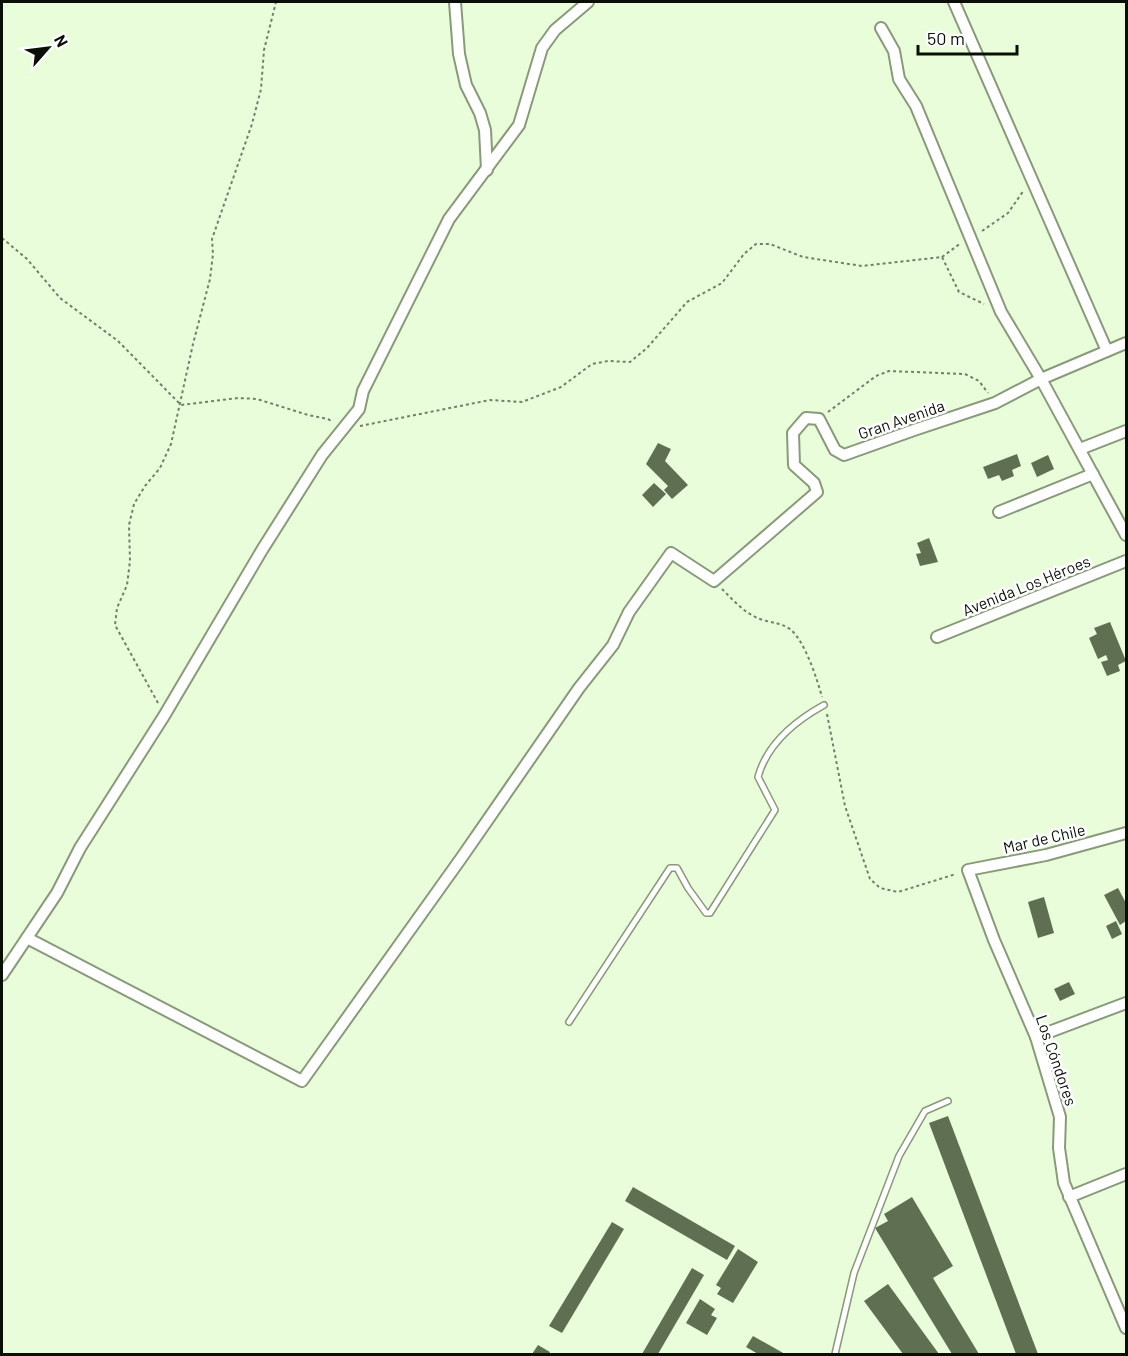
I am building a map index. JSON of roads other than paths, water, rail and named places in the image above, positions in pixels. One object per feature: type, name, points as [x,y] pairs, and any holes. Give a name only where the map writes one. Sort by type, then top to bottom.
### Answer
[{"type":"street","points":[[455,2],[459,54],[466,85],[480,113],[485,130],[487,170]]},
{"type":"street","points":[[2,975],[57,893],[80,848],[164,716],[262,550],[322,455],[359,409],[363,392],[450,219],[519,125],[542,48],[555,30],[588,2]]},
{"type":"street","points":[[954,2],[1107,351]]},
{"type":"street","points":[[881,28],[894,51],[899,80],[916,106],[1001,312],[1041,379],[1126,535]]},
{"type":"street","name":"Gran Avenida","points":[[27,938],[302,1081],[579,688],[613,645],[629,612],[671,554],[714,581],[817,492],[814,483],[794,465],[793,433],[806,418],[819,419],[835,450],[844,456],[995,403],[1041,379],[1126,343]]},
{"type":"street","points":[[1080,449],[1126,431]]},
{"type":"street","points":[[999,512],[1093,474]]},
{"type":"street","name":"Avenida Los Héroes","points":[[937,637],[1126,561]]},
{"type":"street","name":"Mar de Chile","points":[[968,870],[1046,855],[1126,833]]},
{"type":"street","name":"Los Cóndores","points":[[968,870],[994,940],[1036,1037],[1060,1117],[1059,1148],[1064,1183],[1126,1326]]},
{"type":"street","points":[[1036,1037],[1126,1003]]},
{"type":"street","points":[[1069,1197],[1126,1174]]},
{"type":"lane","points":[[569,1022],[670,868],[677,868],[706,913],[710,913],[775,810],[758,777],[760,769],[782,735],[804,716],[824,705]]},
{"type":"lane","points":[[835,1354],[854,1273],[898,1156],[925,1111],[948,1101]]}]
